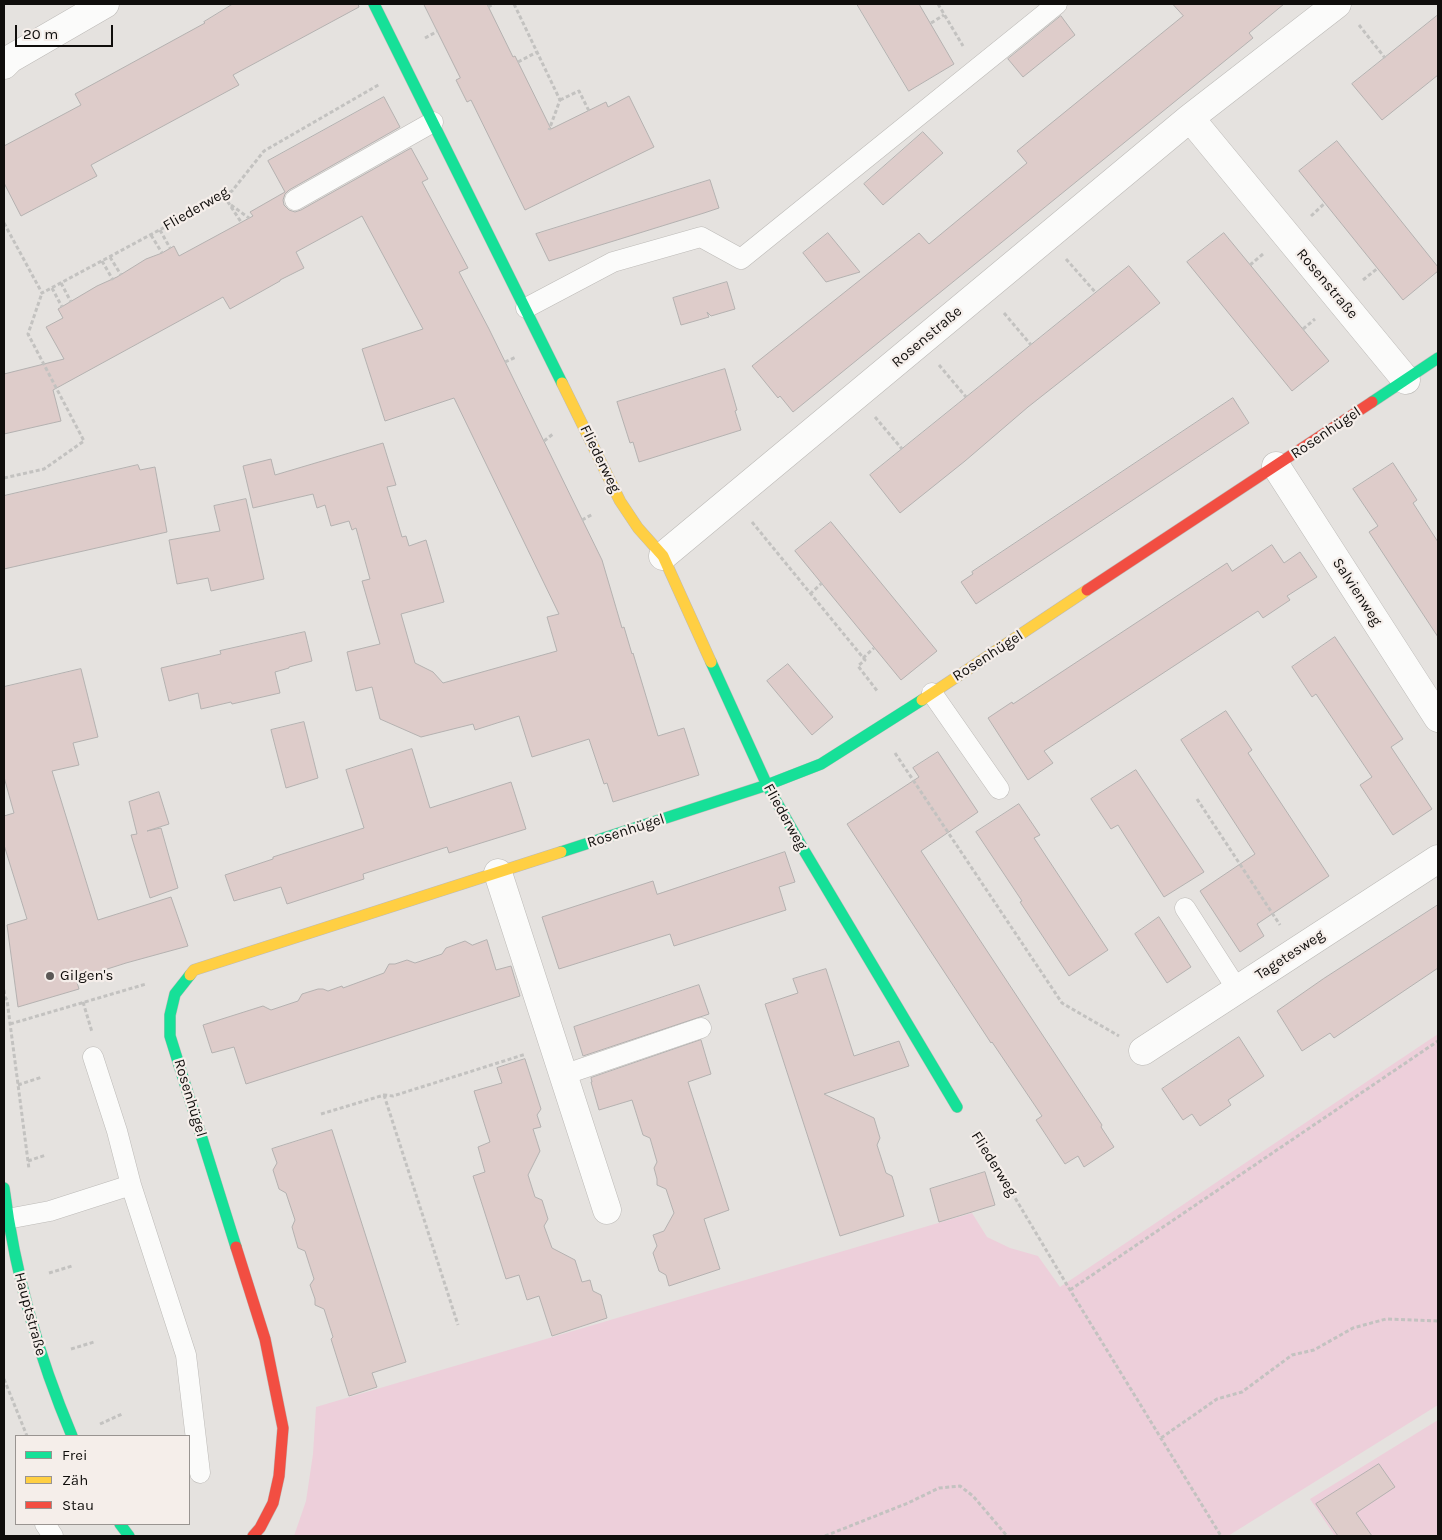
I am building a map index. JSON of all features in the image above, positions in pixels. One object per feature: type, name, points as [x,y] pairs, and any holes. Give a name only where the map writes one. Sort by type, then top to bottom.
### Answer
[{"type":"street","points":[[4,64],[105,4]]},
{"type":"street","name":"Fliederweg","points":[[374,4],[620,501],[638,528],[663,556],[767,785],[957,1107]]},
{"type":"street","name":"Rosenstraße","points":[[663,556],[1190,118],[1346,12]]},
{"type":"street","name":"Rosenstraße","points":[[1190,118],[1406,380]]},
{"type":"street","name":"Rosenhügel","points":[[254,1536],[273,1503],[279,1476],[283,1428],[265,1339],[170,1036],[170,1015],[175,994],[194,970],[767,785],[822,764],[1438,358]]},
{"type":"street","name":"Salvienweg","points":[[1276,466],[1438,718]]},
{"type":"street","name":"Tagetesweg","points":[[1143,1050],[1438,859]]},
{"type":"street","points":[[498,873],[608,1210]]},
{"type":"street","name":"Hauptstraße","points":[[4,1188],[7,1219],[24,1301],[54,1396],[72,1435]]},
{"type":"street","points":[[121,1525],[129,1536]]},
{"type":"lane","points":[[526,308],[613,262],[701,237],[741,260],[1057,4]]},
{"type":"lane","points":[[295,200],[433,122]]},
{"type":"lane","points":[[932,693],[999,788]]},
{"type":"lane","points":[[1185,908],[1237,989]]},
{"type":"lane","points":[[563,1075],[701,1028]]},
{"type":"lane","points":[[93,1057],[117,1131],[131,1185],[186,1355],[200,1473]]},
{"type":"lane","points":[[7,1219],[50,1211],[131,1185]]},
{"type":"lane","points":[[46,1525],[53,1536]]},
{"type":"path","points":[[488,7],[494,4]]},
{"type":"path","points":[[514,4],[560,100]]},
{"type":"path","points":[[938,4],[976,69]]},
{"type":"path","points":[[1346,12],[1385,58]]},
{"type":"path","points":[[930,23],[944,15]]},
{"type":"path","points":[[518,62],[537,52]]},
{"type":"path","name":"Fliederweg","points":[[42,293],[232,191],[264,151],[407,69]]},
{"type":"path","points":[[548,130],[560,100],[579,91],[589,111]]},
{"type":"path","points":[[224,195],[241,222]]},
{"type":"path","points":[[229,203],[249,218]]},
{"type":"path","points":[[4,223],[42,293],[28,334],[84,441],[44,469],[4,478]]},
{"type":"path","points":[[160,230],[170,248]]},
{"type":"path","points":[[151,234],[162,253]]},
{"type":"path","points":[[1047,237],[1096,293]]},
{"type":"path","points":[[110,257],[121,275]]},
{"type":"path","points":[[102,261],[113,280]]},
{"type":"path","points":[[61,283],[71,302]]},
{"type":"path","points":[[52,288],[62,307]]},
{"type":"path","points":[[984,290],[1030,345]]},
{"type":"path","points":[[920,342],[966,397]]},
{"type":"path","points":[[857,395],[902,449]]},
{"type":"path","points":[[733,499],[865,660],[858,666],[897,716]]},
{"type":"path","points":[[810,594],[822,584]]},
{"type":"path","points":[[862,658],[874,648]]},
{"type":"path","points":[[879,728],[1062,1003],[1143,1050]]},
{"type":"path","points":[[1197,799],[1297,950]]},
{"type":"path","points":[[10,1024],[148,983]]},
{"type":"path","points":[[1070,1290],[1438,1041]]},
{"type":"path","points":[[321,1114],[384,1094],[393,1096],[554,1045]]},
{"type":"path","points":[[18,1084],[42,1076]]},
{"type":"path","points":[[384,1094],[458,1325]]},
{"type":"path","name":"Fliederweg","points":[[957,1107],[1000,1171],[1070,1290],[1221,1536]]},
{"type":"path","points":[[28,1161],[46,1155]]},
{"type":"path","points":[[44,1274],[72,1266]]},
{"type":"path","points":[[1161,1438],[1217,1399],[1242,1392],[1292,1355],[1314,1350],[1353,1328],[1386,1319],[1438,1321]]},
{"type":"path","points":[[64,1351],[94,1342]]},
{"type":"path","points":[[4,1379],[27,1435]]},
{"type":"path","points":[[94,1426],[122,1414]]},
{"type":"path","points":[[825,1536],[908,1503],[939,1488],[960,1486],[973,1496],[1008,1536]]},
{"type":"shaded area","points":[[1438,1034],[1438,1405],[1228,1536],[294,1536],[306,1501],[313,1454],[316,1407],[972,1213],[987,1237],[1010,1248],[1038,1256],[1060,1287]]},
{"type":"shaded area","points":[[1438,1420],[1438,1536],[1335,1536],[1310,1499]]},
{"type":"building","points":[[233,4],[358,4],[359,7],[233,75],[239,85],[91,165],[97,176],[21,216],[4,183],[4,146],[81,105],[75,94],[205,23]]},
{"type":"building","points":[[424,4],[487,4],[551,129],[606,102],[608,107],[629,96],[654,147],[525,210],[471,100],[467,102],[456,80],[460,78]]},
{"type":"building","points":[[857,4],[919,4],[954,64],[909,91]]},
{"type":"building","points":[[1173,4],[1284,4],[1249,33],[1253,38],[793,412],[780,396],[778,398],[752,366],[919,233],[929,244],[1027,163],[1017,151],[1183,16]]},
{"type":"building","points":[[1438,15],[1438,75],[1382,120],[1352,84]]},
{"type":"building","points":[[1061,16],[1075,35],[1023,77],[1008,59]]},
{"type":"building","points":[[384,97],[400,127],[289,190],[283,200],[284,205],[289,210],[295,212],[301,210],[411,148],[428,179],[422,182],[468,268],[459,272],[489,329],[602,560],[622,628],[624,627],[633,653],[658,736],[684,728],[699,775],[613,802],[607,783],[604,784],[589,739],[532,757],[519,716],[475,730],[473,724],[421,737],[380,719],[372,687],[356,691],[347,652],[380,644],[362,581],[370,579],[356,528],[352,530],[349,521],[331,526],[325,505],[317,508],[313,494],[253,508],[243,466],[271,459],[275,475],[383,443],[396,485],[387,487],[402,537],[406,536],[409,546],[426,540],[444,602],[401,614],[415,663],[433,672],[443,683],[557,651],[547,617],[559,614],[454,398],[385,421],[362,349],[423,329],[362,216],[296,252],[304,268],[230,309],[223,297],[53,390],[61,421],[4,434],[4,374],[64,359],[46,327],[63,318],[58,309],[146,259],[174,246],[179,256],[253,216],[250,212],[285,192],[268,161]]},
{"type":"building","points":[[923,132],[943,153],[883,205],[864,184]]},
{"type":"building","points":[[1337,141],[1438,267],[1438,271],[1403,300],[1299,171]]},
{"type":"building","points":[[710,180],[719,208],[704,213],[549,261],[536,234]]},
{"type":"building","points":[[828,233],[860,272],[826,282],[803,253]]},
{"type":"building","points":[[1224,233],[1329,361],[1292,391],[1187,262]]},
{"type":"building","points":[[1129,266],[1160,303],[1028,407],[900,513],[870,475]]},
{"type":"building","points":[[727,282],[735,309],[711,316],[707,312],[709,317],[681,325],[673,298]]},
{"type":"building","points":[[725,369],[741,430],[639,462],[633,442],[630,443],[617,402]]},
{"type":"building","points":[[1233,398],[1249,423],[976,604],[961,582],[973,574],[972,572]]},
{"type":"building","points":[[1393,463],[1417,500],[1413,503],[1438,542],[1438,637],[1369,532],[1378,526],[1353,489]]},
{"type":"building","points":[[138,465],[140,470],[155,467],[167,532],[4,569],[4,496]]},
{"type":"building","points":[[246,499],[264,579],[211,591],[208,578],[177,584],[169,540],[220,531],[214,506]]},
{"type":"building","points":[[831,522],[937,651],[901,680],[795,551]]},
{"type":"building","points":[[1272,545],[1284,563],[1300,552],[1317,577],[1287,596],[1290,600],[1263,618],[1258,611],[1044,751],[1053,763],[1028,780],[988,718],[1012,702],[1013,704],[1227,563],[1232,571]]},
{"type":"building","points":[[305,632],[312,661],[275,672],[280,693],[201,709],[198,693],[169,701],[161,668],[221,654],[220,651]]},
{"type":"building","points":[[1335,637],[1403,739],[1391,747],[1432,809],[1393,835],[1360,785],[1372,777],[1316,694],[1312,697],[1292,667]]},
{"type":"building","points":[[788,664],[833,717],[812,735],[767,681]]},
{"type":"building","points":[[81,669],[98,737],[73,743],[79,765],[52,771],[98,920],[171,897],[188,946],[76,979],[79,989],[18,1007],[7,925],[27,919],[4,845],[4,816],[14,813],[4,777],[4,687]]},
{"type":"building","points":[[1226,711],[1252,750],[1248,753],[1329,876],[1257,924],[1264,936],[1240,952],[1200,891],[1255,854],[1181,740]]},
{"type":"building","points":[[304,722],[318,778],[286,788],[271,730]]},
{"type":"building","points":[[412,749],[430,808],[511,782],[526,829],[449,853],[447,847],[363,874],[364,879],[287,904],[281,887],[234,901],[225,875],[273,859],[273,857],[364,828],[346,770]]},
{"type":"building","points":[[938,752],[978,812],[921,851],[1102,1125],[1101,1127],[1114,1147],[1084,1167],[1078,1156],[1065,1164],[1036,1120],[1042,1116],[991,1043],[847,824],[919,777],[913,768]]},
{"type":"building","points":[[1136,770],[1204,872],[1164,897],[1118,825],[1111,829],[1091,799]]},
{"type":"building","points":[[159,792],[169,824],[147,831],[161,828],[178,888],[150,898],[131,835],[137,834],[129,802]]},
{"type":"building","points":[[1019,804],[1040,835],[1034,838],[1108,950],[1069,976],[976,832]]},
{"type":"building","points":[[785,852],[795,882],[779,887],[786,910],[674,946],[670,934],[559,969],[542,917],[653,881],[657,894]]},
{"type":"building","points":[[1438,905],[1438,968],[1334,1038],[1330,1033],[1302,1051],[1277,1011]]},
{"type":"building","points":[[1159,917],[1191,967],[1167,983],[1135,934]]},
{"type":"building","points":[[487,940],[496,970],[511,966],[520,996],[246,1084],[234,1047],[212,1053],[203,1025],[263,1006],[271,1010],[298,1001],[302,994],[318,989],[328,991],[342,986],[343,988],[384,973],[389,964],[407,960],[415,963],[442,954],[446,948],[465,941],[472,945]]},
{"type":"building","points":[[826,969],[854,1056],[899,1041],[909,1066],[824,1094],[874,1118],[880,1138],[877,1145],[886,1173],[892,1176],[904,1216],[840,1236],[765,1004],[798,993],[793,979]]},
{"type":"building","points":[[699,985],[709,1014],[583,1056],[574,1027]]},
{"type":"building","points":[[1239,1037],[1264,1076],[1228,1100],[1231,1105],[1200,1126],[1192,1114],[1183,1120],[1162,1089]]},
{"type":"building","points":[[701,1040],[711,1074],[688,1082],[729,1210],[704,1219],[720,1269],[669,1286],[666,1275],[659,1271],[653,1253],[657,1246],[653,1235],[664,1231],[674,1213],[666,1189],[657,1185],[654,1168],[657,1162],[650,1138],[643,1135],[632,1100],[599,1110],[591,1078]]},
{"type":"building","points":[[525,1059],[541,1109],[537,1115],[541,1127],[533,1129],[540,1151],[528,1175],[535,1197],[542,1200],[548,1219],[544,1226],[552,1248],[575,1260],[582,1282],[590,1280],[593,1291],[601,1295],[607,1318],[552,1336],[539,1296],[527,1300],[519,1275],[506,1279],[473,1176],[485,1172],[478,1147],[490,1142],[474,1091],[502,1083],[497,1068]]},
{"type":"building","points":[[332,1130],[406,1362],[372,1373],[377,1387],[349,1396],[331,1339],[333,1337],[324,1309],[315,1305],[310,1285],[314,1279],[305,1251],[298,1248],[292,1227],[295,1220],[286,1193],[279,1189],[273,1170],[277,1163],[272,1149]]},
{"type":"building","points":[[985,1172],[995,1205],[939,1222],[930,1189]]},
{"type":"building","points":[[1379,1464],[1395,1487],[1356,1513],[1372,1536],[1338,1536],[1316,1504]]},
{"type":"traffic: fast","points":[[374,4],[562,383]]},
{"type":"traffic: fast","points":[[1372,402],[1438,358]]},
{"type":"traffic: fast","points":[[711,662],[767,785],[957,1107]]},
{"type":"traffic: fast","points":[[561,852],[767,785],[821,764],[922,700]]},
{"type":"traffic: fast","points":[[190,975],[175,994],[170,1015],[170,1036],[236,1247]]},
{"type":"traffic: fast","points":[[4,1188],[14,1252],[29,1314],[38,1345],[72,1435]]},
{"type":"traffic: fast","points":[[121,1525],[129,1536]]},
{"type":"traffic: slow","points":[[562,383],[620,501],[638,528],[663,556],[711,662]]},
{"type":"traffic: slow","points":[[922,700],[1087,590]]},
{"type":"traffic: slow","points":[[190,975],[194,970],[561,852]]},
{"type":"traffic: jam","points":[[1087,590],[1372,402]]},
{"type":"traffic: jam","points":[[236,1247],[265,1339],[283,1428],[279,1476],[273,1503],[260,1528],[253,1536]]},
{"type":"place","name":"Gilgen's","points":[[50,976]]}]
